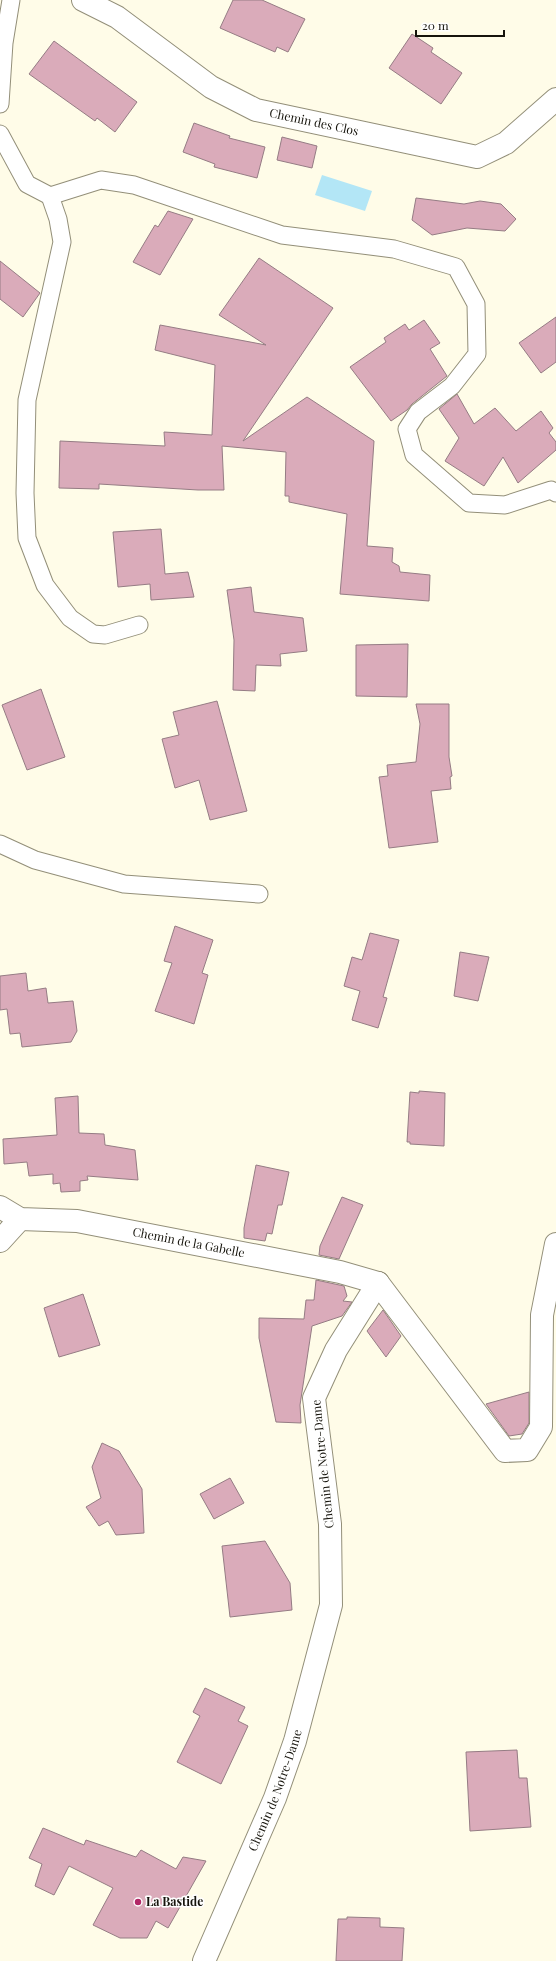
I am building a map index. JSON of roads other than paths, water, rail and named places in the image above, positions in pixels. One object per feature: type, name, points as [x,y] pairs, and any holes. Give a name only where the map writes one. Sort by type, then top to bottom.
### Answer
[{"type":"street","name":"Chemin des Clos","points":[[83,0],[117,17],[211,87],[256,110],[477,157],[506,143],[556,99]]},
{"type":"street","name":"Chemin de la Gabelle","points":[[0,1207],[20,1219],[85,1223],[340,1272],[378,1284]]},
{"type":"street","points":[[0,1241],[20,1219]]},
{"type":"street","points":[[378,1284],[505,1451],[527,1450],[541,1427],[542,1316],[556,1244]]},
{"type":"street","name":"Chemin de Notre-Dame","points":[[204,1961],[275,1798],[295,1741],[331,1605],[330,1524],[314,1398],[336,1350],[378,1284]]},
{"type":"lane","points":[[0,104],[4,43],[11,0]]},
{"type":"lane","points":[[0,134],[27,184],[50,196],[58,219],[62,242],[27,400],[25,493],[27,538],[45,585],[70,618],[93,634],[105,635],[139,625]]},
{"type":"lane","points":[[50,196],[101,180],[134,184],[282,235],[394,249],[456,267],[476,304],[477,354],[452,386],[418,412],[407,429],[414,455],[469,503],[505,505],[550,490],[556,493]]},
{"type":"lane","points":[[0,844],[35,860],[124,884],[259,894]]},
{"type":"water","points":[[322,175],[372,191],[365,211],[315,195]]},
{"type":"place","name":"La Bastide","points":[[138,1902]]}]
